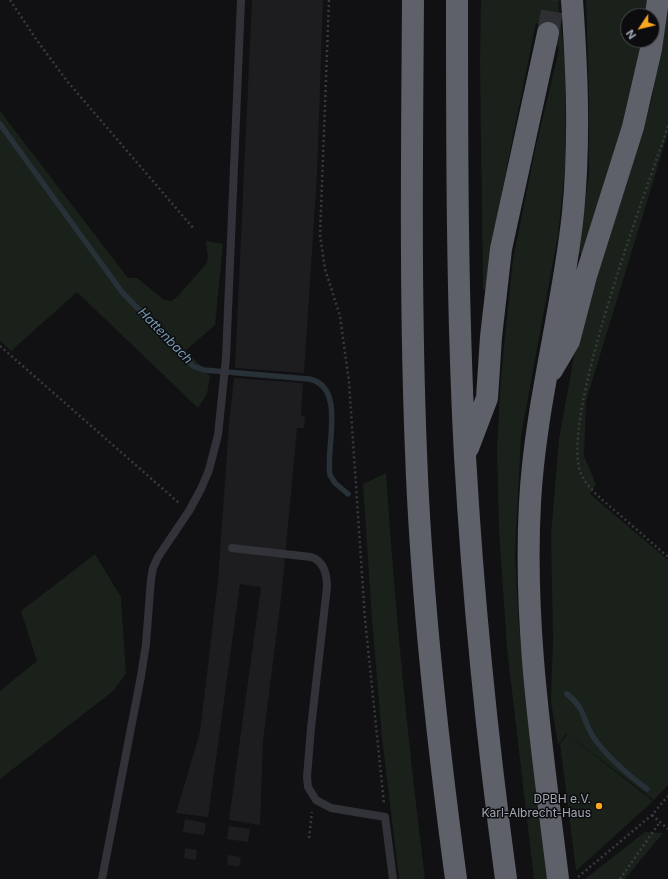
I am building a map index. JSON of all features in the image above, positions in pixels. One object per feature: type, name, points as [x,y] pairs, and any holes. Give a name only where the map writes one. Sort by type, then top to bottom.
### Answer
[{"type":"highway","points":[[413,0],[413,303],[416,452],[428,622],[456,879]]},
{"type":"highway","points":[[457,0],[459,311],[465,456],[478,625],[494,789],[506,879]]},
{"type":"highway","points":[[558,879],[536,688],[528,575],[530,502],[536,441],[544,384],[564,278],[573,205],[578,142],[577,69],[572,0]]},
{"type":"highway","points":[[544,384],[569,341],[586,276],[634,127],[651,49],[658,0]]},
{"type":"highway","points":[[465,456],[487,398],[492,329],[501,249],[548,33]]},
{"type":"lane","points":[[102,879],[141,676],[146,644],[151,579],[158,557],[189,511],[201,488],[214,454],[219,429],[226,358],[241,0]]},
{"type":"lane","points":[[232,548],[311,557],[318,561],[325,572],[326,600],[307,777],[308,787],[316,800],[331,808],[385,817],[392,879]]},
{"type":"path","points":[[10,0],[67,81],[194,229]]},
{"type":"path","points":[[329,0],[320,241],[325,269],[340,316],[349,382],[365,619],[385,817]]},
{"type":"path","points":[[668,126],[615,281],[583,400],[578,436],[578,458],[581,475],[592,491],[668,557]]},
{"type":"path","points":[[0,346],[189,511]]},
{"type":"path","points":[[576,879],[652,815],[668,796]]},
{"type":"path","points":[[309,838],[313,805],[316,800]]},
{"type":"path","points":[[652,815],[668,829]]},
{"type":"path","points":[[620,879],[660,822]]},
{"type":"shaded area","points":[[252,0],[323,0],[317,174],[304,373],[235,368]]},
{"type":"shaded area","points":[[481,0],[558,0],[565,59],[566,159],[558,235],[521,436],[515,555],[519,627],[547,879],[534,879],[507,648],[499,530],[497,448],[501,376],[513,259],[536,146],[559,50],[550,34],[536,23],[503,186],[487,288],[483,290],[480,62]]},
{"type":"shaded area","points":[[586,0],[650,0],[649,8],[620,8],[620,48],[642,48],[629,107],[582,254],[578,253],[589,174],[589,96]]},
{"type":"shaded area","points":[[668,0],[668,133],[586,401],[584,456],[596,484],[590,494],[668,560],[668,785],[654,800],[566,733],[558,745],[551,702],[553,638],[551,534],[559,439],[577,339],[652,99]]},
{"type":"shaded area","points":[[0,111],[128,278],[137,278],[164,300],[171,301],[178,296],[206,264],[208,257],[206,241],[223,244],[215,325],[186,350],[210,376],[207,394],[198,408],[77,292],[11,351],[0,341]]},
{"type":"shaded area","points":[[234,378],[303,383],[301,415],[305,416],[304,428],[297,428],[282,590],[263,741],[260,825],[229,820],[261,587],[240,584],[208,817],[176,813],[200,732],[218,581],[229,425]]},
{"type":"shaded area","points":[[386,473],[402,676],[425,879],[399,879],[382,737],[363,484]]},
{"type":"shaded area","points":[[95,554],[121,597],[126,674],[113,691],[0,779],[0,691],[37,661],[21,611]]},
{"type":"shaded area","points":[[567,734],[653,801],[576,871],[560,744]]},
{"type":"shaded area","points":[[185,819],[206,823],[204,835],[183,832]]},
{"type":"shaded area","points":[[229,826],[250,829],[248,842],[227,839]]},
{"type":"shaded area","points":[[645,832],[663,833],[625,879],[585,879]]},
{"type":"shaded area","points":[[185,848],[197,850],[196,860],[184,858]]},
{"type":"shaded area","points":[[228,855],[241,857],[239,867],[227,865]]},
{"type":"waterway","name":"Hattenbach","points":[[0,124],[122,292],[193,366],[204,370],[309,379],[321,384],[328,393],[331,406],[332,420],[329,464],[330,475],[335,483],[348,494]]},
{"type":"waterway","name":"Hattenbach","points":[[567,694],[578,705],[590,732],[599,745],[632,778],[647,789]]},
{"type":"tunnel","points":[[548,33],[554,0]]},
{"type":"place","name":"DPBH e.V. Karl-Albrecht-Haus","points":[[599,806]]}]
